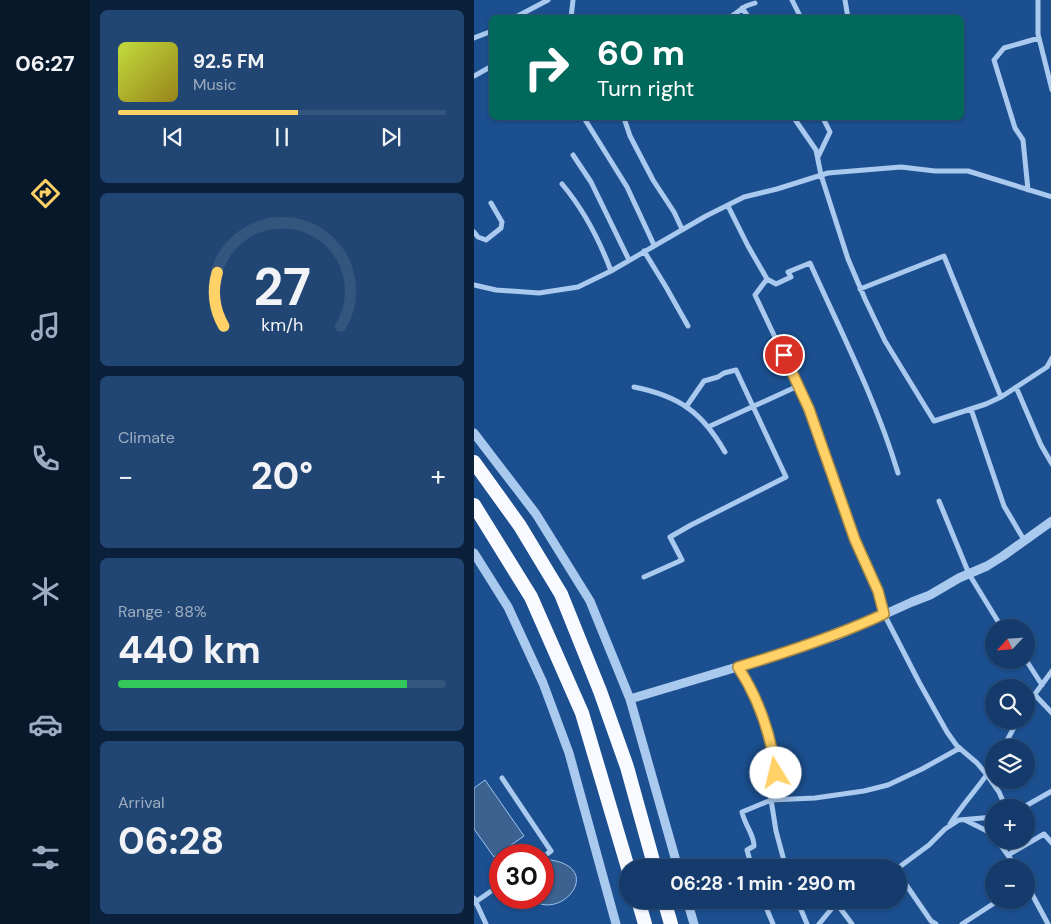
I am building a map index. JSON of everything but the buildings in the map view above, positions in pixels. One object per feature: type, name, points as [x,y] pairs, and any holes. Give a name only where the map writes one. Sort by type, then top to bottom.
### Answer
[{"type":"highway","points":[[474,462],[520,526],[561,594],[600,691],[624,759],[652,859]]},
{"type":"highway","points":[[474,505],[531,597],[582,713],[625,859]]},
{"type":"highway","points":[[641,909],[645,924]]},
{"type":"highway","points":[[667,909],[671,924]]},
{"type":"street","points":[[520,15],[548,0]]},
{"type":"street","points":[[571,15],[573,0]]},
{"type":"street","points":[[792,0],[800,15]]},
{"type":"street","points":[[845,0],[848,15]]},
{"type":"street","points":[[1038,0],[1039,38],[1048,63],[1051,90]]},
{"type":"street","points":[[733,15],[742,8],[755,4]]},
{"type":"street","points":[[742,8],[747,15]]},
{"type":"street","points":[[474,38],[489,32]]},
{"type":"street","points":[[1028,190],[1023,140],[1016,128],[994,60],[1004,48],[1039,38]]},
{"type":"street","points":[[474,76],[489,68]]},
{"type":"street","points":[[585,120],[627,187],[654,245]]},
{"type":"street","points":[[625,120],[630,136],[653,180],[674,212],[682,229]]},
{"type":"street","points":[[795,120],[816,150],[821,175],[848,259],[860,289],[885,341],[934,421],[971,409],[1001,396],[1047,367],[1051,358]]},
{"type":"street","points":[[818,157],[830,132],[824,120]]},
{"type":"street","points":[[573,155],[591,182],[629,260]]},
{"type":"street","points":[[474,285],[496,290],[539,294],[578,287],[744,197],[828,173],[901,167],[934,171],[968,171],[1051,197]]},
{"type":"street","points":[[562,184],[590,225],[601,245],[610,271]]},
{"type":"street","points":[[474,232],[478,237],[486,240],[501,228],[502,222],[491,203]]},
{"type":"street","points":[[728,206],[767,279],[776,284],[791,277],[788,272],[810,263],[877,414],[889,443],[898,473]]},
{"type":"street","points":[[644,251],[688,326]]},
{"type":"street","points":[[860,289],[944,256],[1001,396]]},
{"type":"street","points":[[767,279],[755,295],[798,386],[823,446],[855,540],[878,591],[884,614],[918,682],[947,732],[985,773]]},
{"type":"street","points":[[644,577],[682,560],[670,537],[691,524],[786,477],[736,370],[704,381],[686,407]]},
{"type":"street","points":[[708,427],[798,386]]},
{"type":"street","points":[[634,387],[672,397],[696,414],[708,427],[725,452]]},
{"type":"street","points":[[1016,387],[1051,464]]},
{"type":"street","points":[[971,409],[1004,506],[1024,540]]},
{"type":"street","points":[[474,433],[536,514],[590,601],[630,699],[675,859]]},
{"type":"street","points":[[939,501],[970,574],[997,619]]},
{"type":"street","points":[[630,699],[801,648],[841,634],[930,595],[970,574],[1003,556],[1051,520]]},
{"type":"street","points":[[474,553],[508,607],[544,683],[569,753],[616,924]]},
{"type":"street","points":[[738,667],[756,698],[770,739],[776,773],[770,793],[776,831],[784,859]]},
{"type":"street","points":[[1032,669],[1042,685]]},
{"type":"street","points":[[1051,671],[1035,695],[1051,713]]},
{"type":"street","points":[[750,859],[747,850],[754,846],[754,838],[744,824],[742,812],[771,800],[815,798],[864,791],[888,785],[922,770],[960,748]]},
{"type":"street","points":[[949,826],[965,801],[985,777]]},
{"type":"street","points":[[502,778],[546,844]]},
{"type":"street","points":[[1035,800],[1051,790]]},
{"type":"street","points":[[907,861],[929,845],[949,826],[959,820],[985,818]]},
{"type":"street","points":[[963,820],[985,830]]},
{"type":"street","points":[[1035,839],[1044,834],[1051,843]]},
{"type":"street","points":[[1003,849],[1011,859]]},
{"type":"street","points":[[1008,855],[1019,849]]},
{"type":"street","points":[[907,886],[931,921],[936,924]]},
{"type":"street","points":[[486,924],[475,901],[489,892]]},
{"type":"street","points":[[1035,900],[1048,924]]},
{"type":"street","points":[[690,909],[694,924]]},
{"type":"street","points":[[767,909],[773,924]]},
{"type":"street","points":[[801,909],[807,924]]},
{"type":"street","points":[[819,924],[833,909]]},
{"type":"street","points":[[844,909],[852,924]]},
{"type":"street","points":[[962,924],[985,909]]},
{"type":"water","points":[[485,780],[524,836],[513,844],[489,844],[489,850],[474,829],[474,788]]},
{"type":"water","points":[[554,861],[567,865],[575,873],[576,883],[572,892],[564,900],[554,904]]},
{"type":"route","points":[[776,773],[770,739],[764,720],[748,681],[738,667],[841,634],[884,614],[878,591],[855,540],[809,409],[784,355]]}]
